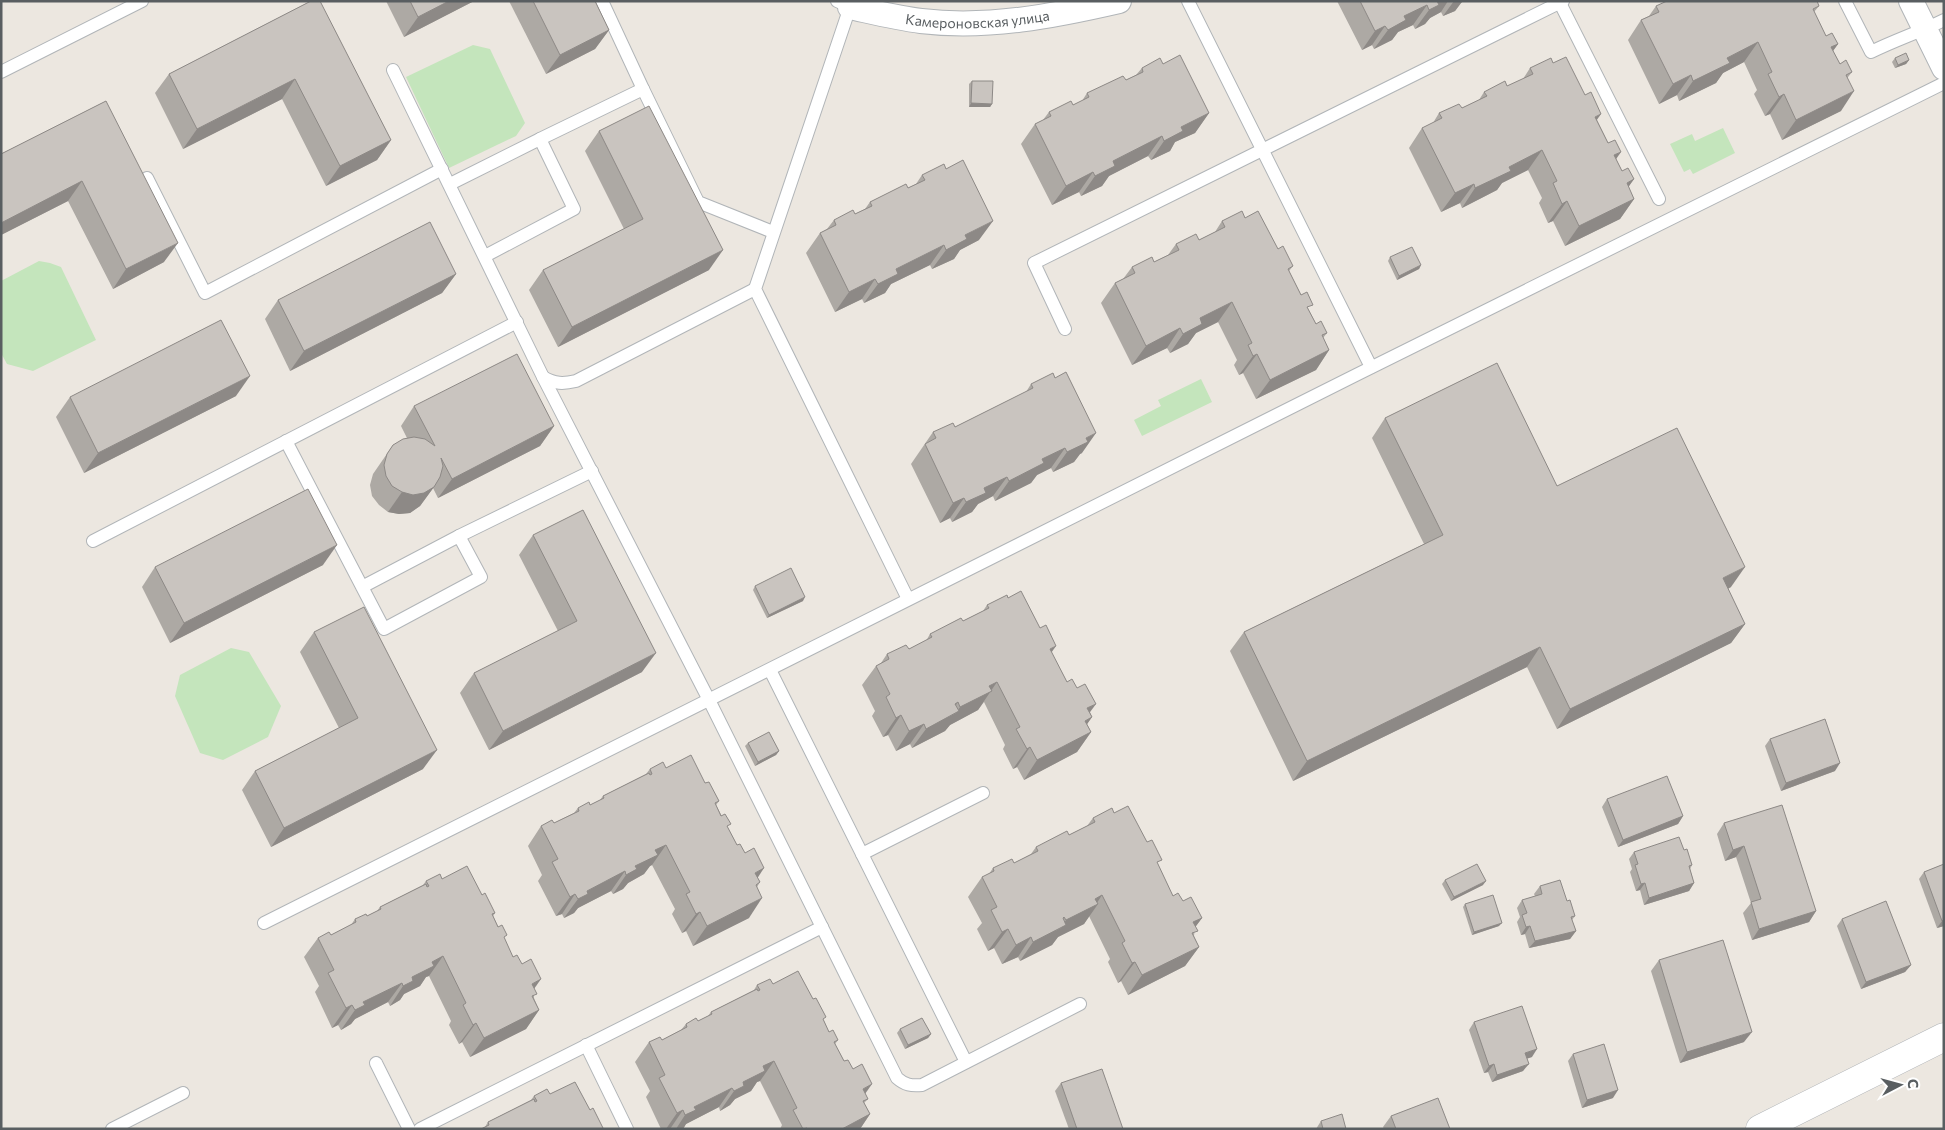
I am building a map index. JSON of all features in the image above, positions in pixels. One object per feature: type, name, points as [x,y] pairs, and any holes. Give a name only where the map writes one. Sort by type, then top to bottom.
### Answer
[{"type":"street","name":"Камероновская улица","points":[[844,4],[921,21],[980,24],[1021,21],[1064,14],[1119,1]]},
{"type":"street","points":[[1911,1],[1934,25],[1944,68]]},
{"type":"street","points":[[1760,1129],[1944,1037]]},
{"type":"lane","points":[[1,72],[142,1]]},
{"type":"lane","points":[[602,1],[698,202],[773,232]]},
{"type":"lane","points":[[1188,1],[1371,368]]},
{"type":"lane","points":[[1845,1],[1871,52],[1899,38],[1934,25]]},
{"type":"lane","points":[[1065,329],[1034,263],[1261,149],[1562,2],[1659,199]]},
{"type":"lane","points":[[844,4],[755,290],[908,599]]},
{"type":"lane","points":[[393,70],[543,377],[709,700],[897,1078],[904,1084],[922,1085],[1080,1004]]},
{"type":"lane","points":[[264,923],[908,599],[1944,83]]},
{"type":"lane","points":[[450,184],[643,89]]},
{"type":"lane","points":[[484,256],[574,209],[540,139]]},
{"type":"lane","points":[[147,178],[205,293],[442,169]]},
{"type":"lane","points":[[543,377],[553,382],[564,384],[576,381],[755,290]]},
{"type":"lane","points":[[93,540],[517,322]]},
{"type":"lane","points":[[286,441],[384,629],[481,577],[459,536]]},
{"type":"lane","points":[[362,587],[459,536],[592,471]]},
{"type":"lane","points":[[770,670],[966,1062]]},
{"type":"lane","points":[[862,854],[983,793]]},
{"type":"lane","points":[[420,1129],[822,927]]},
{"type":"lane","points":[[586,1045],[627,1129]]},
{"type":"lane","points":[[376,1063],[409,1129]]},
{"type":"lane","points":[[112,1129],[183,1094]]},
{"type":"green space","points":[[473,45],[490,49],[525,123],[516,136],[449,168],[406,77]]},
{"type":"green space","points":[[1723,128],[1735,153],[1693,174],[1690,169],[1684,172],[1670,144],[1692,134],[1695,141]]},
{"type":"green space","points":[[39,261],[61,267],[96,340],[33,371],[7,364],[1,353],[1,281]]},
{"type":"green space","points":[[1201,379],[1212,402],[1142,436],[1134,420],[1161,406],[1158,400]]},
{"type":"green space","points":[[231,648],[249,652],[281,706],[268,737],[223,760],[200,753],[175,696],[180,675]]},
{"type":"building","points":[[311,1],[320,1],[391,140],[340,166],[295,79],[197,129],[169,74]]},
{"type":"building","points":[[410,1],[449,1],[418,17]]},
{"type":"building","points":[[533,1],[595,1],[609,30],[560,55]]},
{"type":"building","points":[[1360,1],[1437,1],[1439,5],[1429,10],[1427,5],[1404,16],[1406,20],[1388,30],[1385,26],[1375,31]]},
{"type":"building","points":[[1667,1],[1817,1],[1819,6],[1813,9],[1826,36],[1832,33],[1838,44],[1831,47],[1840,64],[1846,60],[1852,72],[1846,75],[1854,91],[1796,120],[1784,94],[1779,97],[1768,74],[1772,72],[1758,42],[1727,58],[1730,63],[1693,81],[1691,75],[1673,84],[1641,20],[1659,12],[1656,6]]},
{"type":"building","points":[[1906,53],[1909,60],[1898,65],[1895,58]]},
{"type":"building","points":[[1180,55],[1209,113],[1181,127],[1183,131],[1164,141],[1162,136],[1113,161],[1115,166],[1095,176],[1093,172],[1066,186],[1035,124],[1051,116],[1049,112],[1071,101],[1073,105],[1089,97],[1087,93],[1123,76],[1126,80],[1143,72],[1142,68],[1160,58],[1163,64]]},
{"type":"building","points":[[1566,57],[1585,95],[1591,92],[1601,114],[1595,117],[1608,143],[1615,140],[1621,152],[1614,155],[1622,171],[1628,168],[1634,179],[1627,183],[1634,199],[1579,226],[1567,201],[1562,204],[1553,183],[1557,181],[1542,150],[1509,167],[1511,171],[1475,188],[1474,184],[1455,193],[1422,128],[1442,118],[1439,113],[1459,104],[1462,108],[1487,96],[1484,92],[1505,81],[1507,86],[1533,74],[1530,68],[1551,58],[1553,63]]},
{"type":"building","points":[[972,81],[993,81],[992,104],[971,103]]},
{"type":"building","points":[[106,101],[178,243],[126,269],[82,181],[1,223],[1,154]]},
{"type":"building","points":[[649,106],[723,250],[572,327],[543,270],[643,219],[599,131]]},
{"type":"building","points":[[963,160],[993,221],[965,235],[967,239],[946,250],[944,245],[896,269],[898,274],[878,284],[875,279],[849,292],[820,233],[836,225],[834,220],[853,210],[855,214],[872,206],[870,202],[906,184],[908,188],[925,180],[922,175],[944,164],[946,169]]},
{"type":"building","points":[[1242,211],[1245,218],[1258,211],[1278,249],[1283,246],[1293,266],[1288,269],[1301,295],[1307,292],[1313,305],[1307,307],[1316,324],[1321,321],[1327,333],[1322,335],[1329,350],[1270,380],[1257,354],[1253,356],[1248,345],[1252,343],[1232,302],[1200,318],[1202,324],[1183,334],[1180,328],[1146,346],[1115,283],[1135,273],[1132,267],[1152,257],[1154,262],[1179,250],[1176,244],[1196,234],[1199,240],[1225,227],[1222,221]]},
{"type":"building","points":[[430,222],[456,274],[304,351],[278,300]]},
{"type":"building","points":[[1412,247],[1421,265],[1399,276],[1390,257]]},
{"type":"building","points":[[221,320],[250,376],[98,453],[70,397]]},
{"type":"building","points":[[517,354],[554,426],[452,479],[441,458],[443,466],[440,477],[434,487],[424,493],[413,495],[402,492],[392,486],[386,476],[384,465],[387,454],[393,445],[403,439],[414,437],[425,439],[435,446],[414,406]]},
{"type":"building","points":[[1497,363],[1557,486],[1677,428],[1745,567],[1723,578],[1745,624],[1570,709],[1540,647],[1307,761],[1244,632],[1443,535],[1385,418]]},
{"type":"building","points":[[1066,372],[1096,433],[1086,438],[1088,442],[1067,452],[1065,448],[1042,459],[1044,463],[1009,481],[1007,477],[984,488],[986,493],[966,502],[964,498],[953,503],[925,444],[936,438],[933,432],[953,423],[955,427],[1033,388],[1031,384],[1053,373],[1055,378]]},
{"type":"building","points":[[308,489],[337,545],[184,623],[155,567]]},
{"type":"building","points":[[583,510],[656,653],[503,731],[474,673],[577,621],[533,535]]},
{"type":"building","points":[[791,568],[805,597],[769,615],[755,586]]},
{"type":"building","points":[[1021,591],[1040,628],[1046,625],[1056,646],[1050,649],[1067,682],[1072,679],[1077,688],[1085,684],[1096,704],[1087,708],[1092,717],[1085,721],[1091,732],[1037,760],[1030,747],[1027,749],[1016,729],[1020,727],[997,682],[989,686],[992,691],[960,707],[958,702],[955,704],[959,711],[926,729],[924,724],[909,731],[901,715],[896,718],[886,697],[890,694],[876,666],[889,659],[887,654],[906,645],[909,649],[932,637],[930,634],[961,618],[963,621],[989,608],[987,605],[1007,595],[1008,598]]},
{"type":"building","points":[[364,607],[437,750],[284,828],[255,771],[358,718],[314,632]]},
{"type":"building","points":[[1825,719],[1840,763],[1786,783],[1770,739]]},
{"type":"building","points":[[769,732],[779,751],[758,762],[748,743]]},
{"type":"building","points":[[691,755],[705,783],[709,782],[719,801],[715,803],[721,816],[725,814],[731,824],[727,826],[737,845],[740,844],[745,853],[754,848],[764,868],[755,873],[760,882],[756,885],[762,898],[707,926],[700,912],[696,914],[686,894],[690,892],[666,845],[655,850],[658,855],[635,866],[637,869],[626,875],[625,871],[587,891],[588,894],[578,899],[575,894],[570,897],[552,862],[558,859],[541,826],[552,820],[554,823],[579,811],[578,808],[589,802],[590,805],[604,798],[603,796],[649,773],[650,775],[652,774],[650,769],[663,762],[666,768]]},
{"type":"building","points":[[1667,776],[1683,816],[1623,840],[1607,799]]},
{"type":"building","points":[[1782,805],[1816,911],[1759,929],[1751,902],[1761,899],[1744,846],[1733,850],[1724,823]]},
{"type":"building","points":[[1128,806],[1147,842],[1152,840],[1162,860],[1157,862],[1173,896],[1178,893],[1183,901],[1191,897],[1202,918],[1193,922],[1198,931],[1192,933],[1199,947],[1142,975],[1135,962],[1132,963],[1122,943],[1125,941],[1102,895],[1095,899],[1098,904],[1066,920],[1064,917],[1066,925],[1033,942],[1031,937],[1016,945],[1008,929],[1002,932],[991,910],[997,907],[982,877],[994,871],[993,868],[1012,859],[1014,863],[1038,851],[1036,847],[1067,831],[1069,835],[1095,822],[1093,818],[1112,808],[1114,813]]},
{"type":"building","points":[[1679,837],[1684,850],[1687,849],[1692,865],[1689,866],[1694,883],[1649,898],[1645,883],[1641,884],[1635,865],[1638,864],[1634,852]]},
{"type":"building","points":[[1477,864],[1486,881],[1454,897],[1445,880]]},
{"type":"building","points":[[1944,864],[1944,920],[1942,921],[1924,872]]},
{"type":"building","points":[[467,866],[482,895],[485,893],[495,913],[492,914],[498,927],[502,925],[507,935],[504,937],[513,957],[517,955],[522,964],[531,959],[541,979],[532,984],[537,994],[532,996],[539,1010],[484,1038],[476,1023],[473,1025],[463,1005],[466,1003],[443,956],[432,962],[434,966],[412,977],[413,981],[403,986],[402,983],[363,1002],[365,1005],[355,1010],[352,1005],[346,1008],[328,973],[334,970],[318,938],[329,932],[331,935],[356,922],[355,919],[366,914],[367,916],[381,909],[380,907],[426,884],[427,887],[429,886],[426,881],[440,874],[442,879]]},
{"type":"building","points":[[1560,880],[1567,901],[1570,900],[1575,916],[1571,917],[1576,931],[1535,941],[1530,926],[1526,927],[1522,915],[1527,913],[1522,900],[1542,894],[1540,886]]},
{"type":"building","points":[[1493,895],[1502,923],[1474,932],[1465,904]]},
{"type":"building","points":[[1886,901],[1911,965],[1866,982],[1842,919]]},
{"type":"building","points":[[1723,940],[1752,1032],[1687,1052],[1659,960]]},
{"type":"building","points":[[798,971],[813,999],[816,998],[826,1017],[823,1019],[829,1032],[833,1030],[838,1040],[834,1042],[844,1061],[848,1060],[853,1069],[862,1064],[872,1084],[863,1089],[868,1099],[863,1101],[870,1114],[842,1129],[803,1129],[793,1110],[797,1108],[774,1061],[763,1066],[765,1071],[743,1082],[744,1086],[734,1091],[732,1088],[694,1107],[696,1110],[685,1115],[683,1110],[677,1113],[659,1078],[665,1075],[649,1042],[660,1037],[662,1040],[687,1027],[686,1024],[696,1018],[698,1021],[712,1014],[711,1012],[757,989],[758,991],[760,990],[757,985],[770,979],[773,984]]},
{"type":"building","points":[[1522,1006],[1537,1049],[1525,1053],[1529,1064],[1497,1075],[1494,1064],[1489,1066],[1474,1022]]},
{"type":"building","points":[[922,1018],[931,1034],[908,1045],[900,1029]]},
{"type":"building","points":[[1604,1044],[1618,1090],[1587,1100],[1573,1054]]},
{"type":"building","points":[[1102,1069],[1123,1129],[1077,1129],[1061,1083]]},
{"type":"building","points":[[575,1082],[590,1110],[593,1108],[602,1129],[481,1129],[489,1125],[488,1122],[534,1099],[535,1102],[537,1101],[534,1096],[547,1089],[550,1094]]},
{"type":"building","points":[[1438,1098],[1450,1129],[1396,1129],[1391,1116]]},
{"type":"building","points":[[1342,1114],[1346,1129],[1323,1129],[1321,1121]]}]
